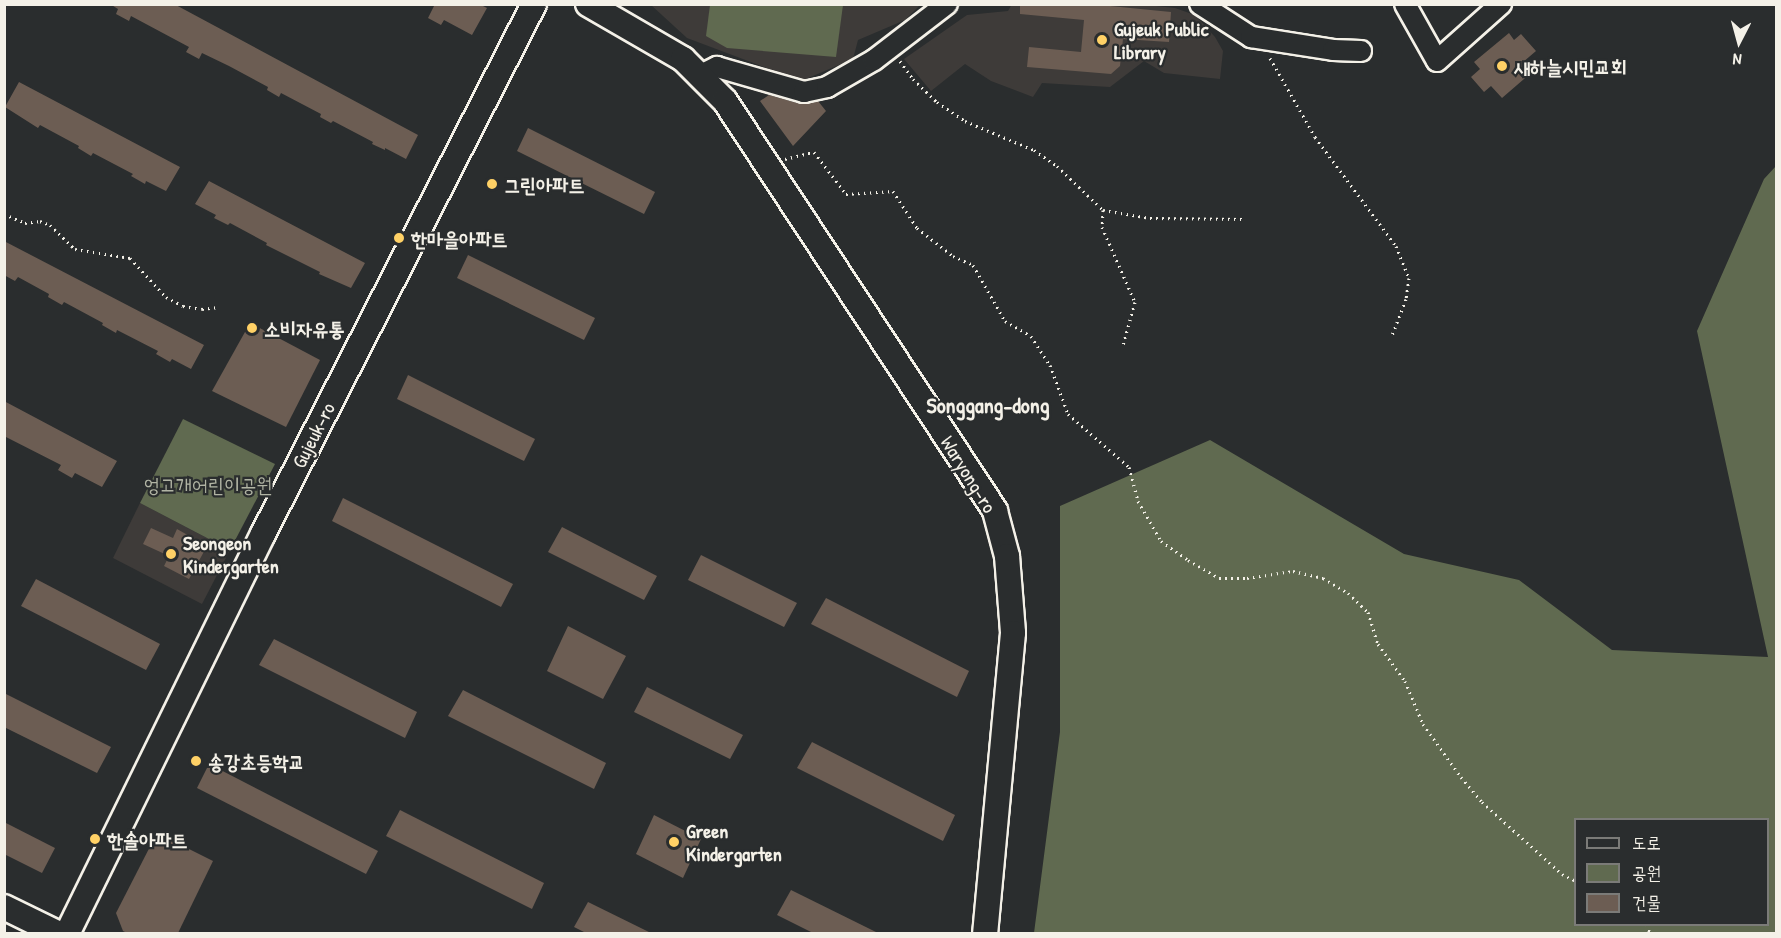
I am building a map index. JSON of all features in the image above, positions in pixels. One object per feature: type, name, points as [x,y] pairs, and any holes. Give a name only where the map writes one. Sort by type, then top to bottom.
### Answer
[{"type":"main road","name":"Gujeuk-ro","points":[[66,933],[263,534],[534,4]]},
{"type":"main road","name":"Waryong-ro","points":[[588,4],[684,59],[726,101],[995,511],[1007,556],[1013,633],[985,933]]},
{"type":"main road","points":[[4,907],[59,933]]},
{"type":"street","points":[[701,75],[717,67],[804,92],[827,87],[891,47],[947,4]]},
{"type":"street","points":[[1200,4],[1251,37],[1333,51],[1361,51]]},
{"type":"street","points":[[1406,4],[1437,61],[1501,4]]},
{"type":"path","points":[[1260,39],[1315,136],[1396,246],[1409,278],[1406,299],[1392,336]]},
{"type":"path","points":[[891,47],[913,79],[937,102],[965,121],[1034,150],[1057,166],[1103,210],[1150,218],[1245,219]]},
{"type":"path","points":[[761,155],[786,159],[814,152],[846,194],[893,191],[917,228],[953,256],[973,265],[1005,321],[1031,336],[1044,356],[1068,414],[1129,467],[1138,501],[1161,541],[1170,548],[1219,578],[1247,578],[1293,571],[1323,578],[1348,593],[1368,612],[1378,644],[1405,681],[1423,724],[1461,777],[1482,802],[1562,874],[1574,880]]},
{"type":"path","points":[[1103,210],[1102,227],[1135,302],[1123,345]]},
{"type":"path","points":[[4,214],[25,223],[40,221],[50,225],[75,249],[130,258],[166,297],[183,306],[202,309],[218,307]]},
{"type":"shaded area","points":[[1012,4],[1137,4],[1175,8],[1195,15],[1215,37],[1223,51],[1220,79],[1164,73],[1144,61],[1110,87],[1042,83],[1033,97],[991,81],[965,64],[931,91],[904,59],[967,15],[1008,11]]},
{"type":"shaded area","points":[[651,5],[920,5],[905,20],[858,40],[853,59],[801,81],[687,38]]},
{"type":"shaded area","name":"Seongeon Kindergarten","points":[[140,503],[230,550],[202,604],[113,558]]},
{"type":"green space","points":[[710,5],[843,5],[836,57],[727,48],[706,36]]},
{"type":"green space","points":[[1776,166],[1776,933],[1034,933],[1060,732],[1060,506],[1210,440],[1404,554],[1519,580],[1612,650],[1768,657],[1697,331],[1764,179]]},
{"type":"green space","name":"엉고개어린이공원","points":[[183,419],[275,464],[230,550],[140,503]]},
{"type":"building","points":[[110,4],[174,4],[418,135],[406,159],[372,144],[373,142],[333,121],[331,123],[320,117],[321,114],[281,93],[279,97],[267,90],[268,87],[229,66],[202,53],[199,59],[186,52],[189,47],[131,16],[129,21],[116,14],[118,9]]},
{"type":"building","points":[[435,4],[479,4],[487,8],[472,35],[444,20],[441,25],[428,18]]},
{"type":"building","name":"Gujeuk Public Library","points":[[1020,4],[1090,4],[1171,12],[1169,42],[1123,39],[1120,66],[1111,74],[1027,67],[1029,47],[1081,52],[1084,20],[1020,14]]},
{"type":"building","name":"새하늘시민교회","points":[[1509,33],[1514,40],[1521,34],[1536,51],[1523,62],[1532,72],[1502,98],[1491,86],[1484,92],[1471,77],[1480,69],[1474,62]]},
{"type":"building","points":[[19,82],[180,167],[166,191],[146,181],[145,184],[131,176],[133,174],[93,153],[91,156],[78,148],[79,146],[40,125],[38,128],[5,107]]},
{"type":"building","points":[[769,95],[801,104],[818,101],[826,111],[793,146],[760,101]]},
{"type":"building","points":[[528,128],[655,192],[644,214],[517,151]]},
{"type":"building","points":[[209,181],[365,263],[351,288],[319,274],[320,272],[266,245],[267,243],[230,223],[228,225],[214,218],[216,215],[195,204]]},
{"type":"building","points":[[4,241],[204,345],[191,369],[172,359],[170,362],[156,354],[158,351],[117,330],[116,333],[102,325],[103,323],[64,302],[62,305],[48,297],[49,294],[18,277],[15,281],[4,275]]},
{"type":"building","points":[[468,255],[595,318],[584,340],[457,278]]},
{"type":"building","points":[[250,323],[320,360],[286,427],[212,391]]},
{"type":"building","points":[[408,375],[535,439],[524,461],[397,399]]},
{"type":"building","points":[[4,401],[117,461],[102,487],[75,473],[72,478],[58,470],[61,465],[4,436]]},
{"type":"building","points":[[343,498],[513,584],[501,607],[332,521]]},
{"type":"building","points":[[562,527],[657,576],[644,600],[548,552]]},
{"type":"building","points":[[151,528],[173,538],[177,529],[207,546],[189,579],[164,566],[169,556],[143,544]]},
{"type":"building","points":[[701,555],[797,603],[784,627],[688,580]]},
{"type":"building","points":[[36,579],[160,644],[146,670],[21,606]]},
{"type":"building","points":[[826,598],[969,671],[957,697],[811,624]]},
{"type":"building","points":[[568,626],[626,656],[603,699],[547,671]]},
{"type":"building","points":[[274,639],[417,712],[405,738],[259,665]]},
{"type":"building","points":[[647,687],[743,735],[730,759],[634,712]]},
{"type":"building","points":[[463,690],[606,763],[594,789],[448,716]]},
{"type":"building","points":[[4,693],[111,747],[97,773],[4,727]]},
{"type":"building","points":[[812,742],[955,815],[943,841],[797,768]]},
{"type":"building","points":[[209,764],[378,851],[366,874],[197,788]]},
{"type":"building","points":[[400,810],[544,883],[532,909],[386,836]]},
{"type":"building","points":[[654,815],[701,839],[683,878],[636,854]]},
{"type":"building","points":[[4,822],[55,848],[42,873],[4,854]]},
{"type":"building","points":[[157,833],[213,861],[178,933],[127,933],[123,931],[116,913]]},
{"type":"building","points":[[791,890],[878,933],[813,933],[777,915]]},
{"type":"building","points":[[588,902],[651,933],[586,933],[574,927]]},
{"type":"place","name":"Gujeuk Public Library","points":[[1102,40]]},
{"type":"place","name":"새하늘시민교회","points":[[1502,66]]},
{"type":"place","name":"그린아파트","points":[[492,184]]},
{"type":"place","name":"한마을아파트","points":[[399,238]]},
{"type":"place","name":"소비자유통","points":[[252,328]]},
{"type":"place","name":"Seongeon Kindergarten","points":[[171,554]]},
{"type":"place","name":"송강초등학교","points":[[196,761]]},
{"type":"place","name":"한솔아파트","points":[[95,839]]},
{"type":"place","name":"Green Kindergarten","points":[[674,842]]},
{"type":"district","name":"Songgang-dong","points":[[988,406]]}]
